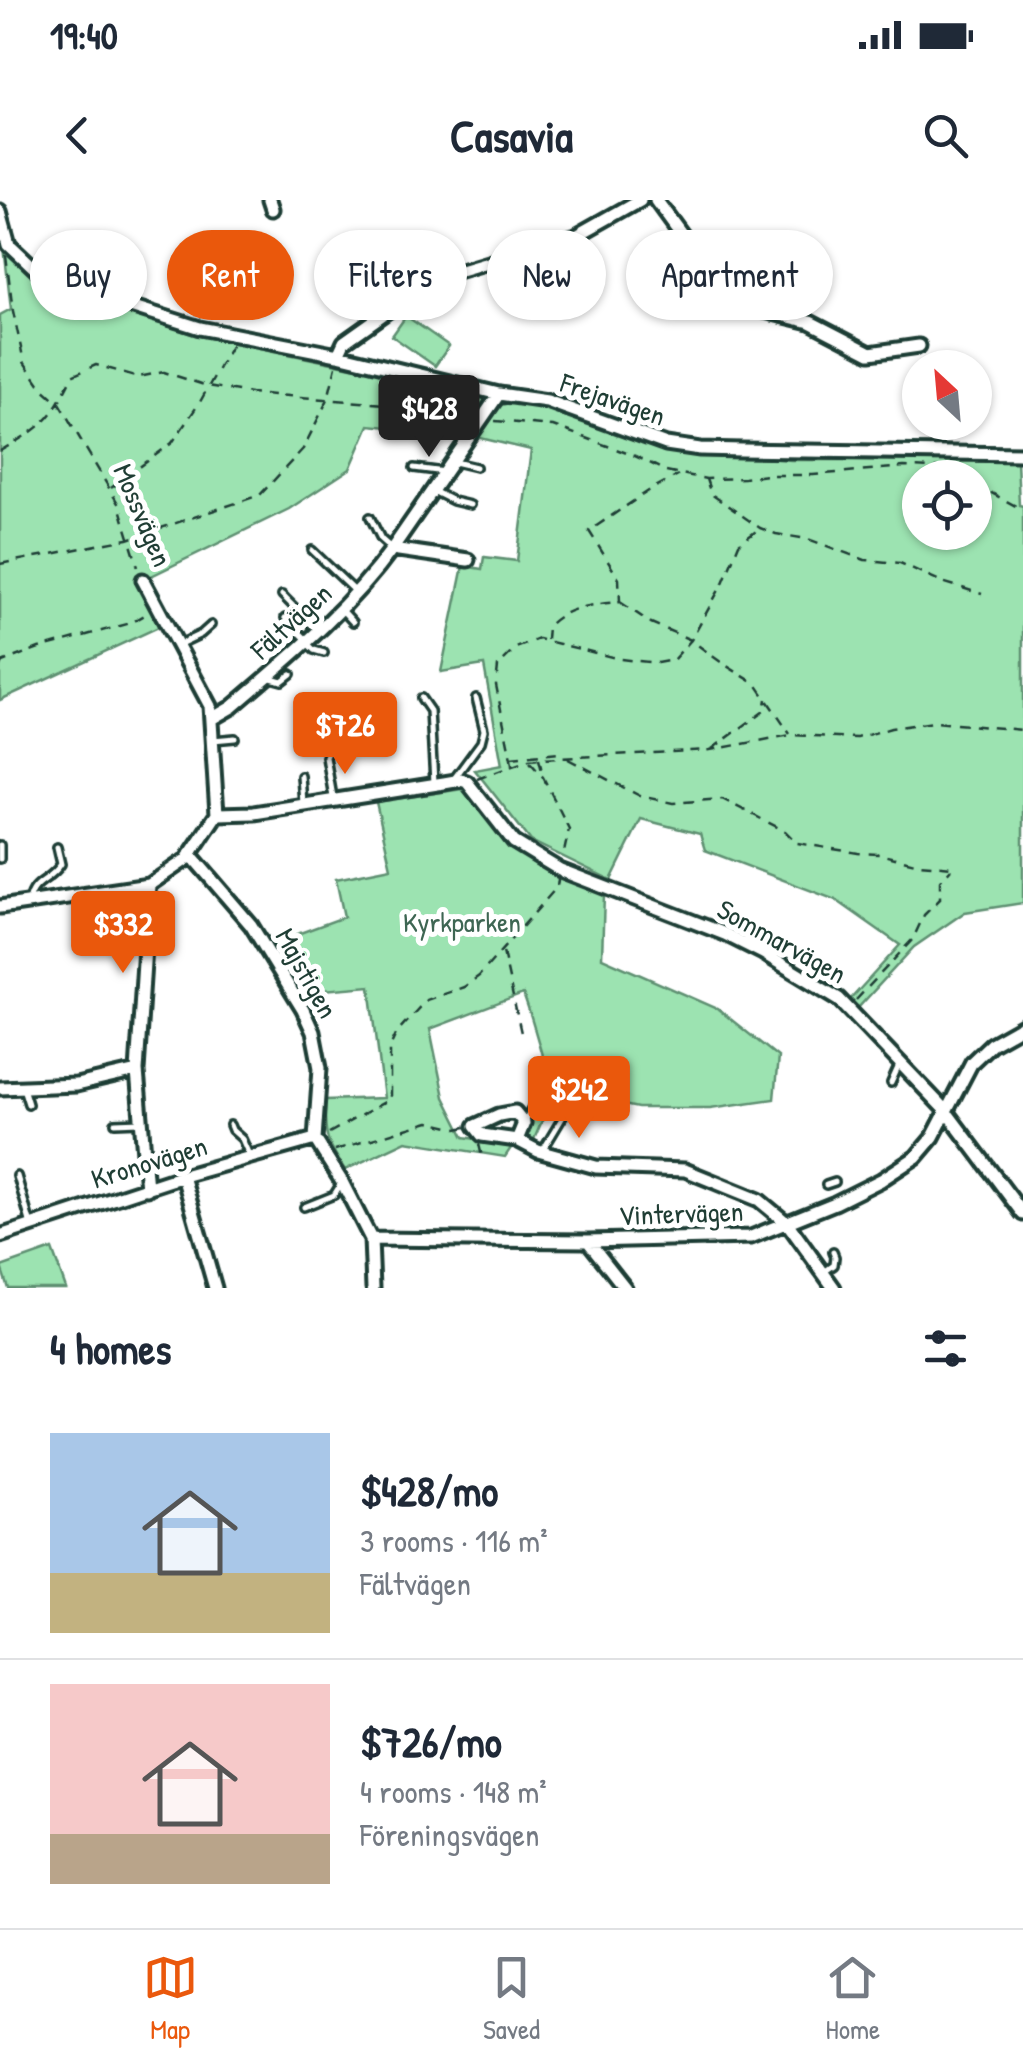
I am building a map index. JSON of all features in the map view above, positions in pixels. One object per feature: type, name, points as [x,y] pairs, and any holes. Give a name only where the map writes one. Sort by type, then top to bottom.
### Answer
[{"type":"street","points":[[338,355],[344,342],[406,298],[454,272],[576,236],[640,200]]},
{"type":"street","points":[[656,200],[736,304],[766,313],[809,316],[870,353],[919,346]]},
{"type":"street","points":[[0,211],[9,244]]},
{"type":"street","name":"Frejavägen","points":[[9,244],[45,278],[200,328],[338,355],[498,394],[548,401],[666,444],[902,454],[1023,454]]},
{"type":"street","name":"Fältvägen","points":[[212,718],[232,707],[358,593],[498,394]]},
{"type":"street","points":[[392,549],[468,560]]},
{"type":"street","name":"Mossvägen","points":[[149,581],[158,608],[210,706],[217,814]]},
{"type":"street","points":[[0,908],[149,885],[180,865],[217,814],[467,782]]},
{"type":"street","name":"Sommarvägen","points":[[467,782],[514,842],[560,870],[753,947],[839,999],[946,1110],[1023,1214]]},
{"type":"street","name":"Majstigen","points":[[190,854],[251,925],[313,1032],[320,1068],[314,1139]]},
{"type":"street","points":[[148,1189],[137,1071],[149,885]]},
{"type":"street","name":"Vintervägen","points":[[371,1239],[458,1234],[588,1241],[751,1237],[788,1224],[900,1169],[916,1157],[933,1137],[972,1062],[991,1044],[1023,1026]]},
{"type":"street","points":[[0,1088],[76,1086],[137,1071]]},
{"type":"street","points":[[517,1140],[524,1123],[515,1112],[476,1126],[482,1135],[517,1140],[542,1152],[596,1167],[685,1170],[759,1200],[788,1224],[834,1288]]},
{"type":"street","points":[[314,1139],[342,1182],[371,1239],[372,1288]]},
{"type":"street","name":"Kronovägen","points":[[0,1236],[183,1176],[314,1139]]},
{"type":"street","points":[[183,1176],[215,1288]]},
{"type":"street","points":[[588,1241],[625,1288]]},
{"type":"lane","points":[[414,468],[476,468]]},
{"type":"lane","points":[[432,491],[470,505]]},
{"type":"lane","points":[[370,517],[392,549]]},
{"type":"lane","points":[[312,550],[358,593]]},
{"type":"lane","points":[[282,595],[318,630]]},
{"type":"lane","points":[[342,609],[353,622]]},
{"type":"lane","points":[[285,618],[314,650],[324,653]]},
{"type":"lane","points":[[178,646],[211,625]]},
{"type":"lane","points":[[267,677],[282,680],[290,674]]},
{"type":"lane","points":[[421,698],[430,711],[434,784]]},
{"type":"lane","points":[[452,782],[482,742],[484,730],[476,698]]},
{"type":"lane","points":[[334,800],[326,756],[348,736]]},
{"type":"lane","points":[[212,740],[235,738]]},
{"type":"lane","points":[[302,776],[303,805]]},
{"type":"lane","points":[[290,788],[302,786]]},
{"type":"lane","points":[[0,845],[0,859]]},
{"type":"lane","points":[[29,902],[34,886],[56,872],[61,864],[57,847]]},
{"type":"lane","points":[[891,1083],[900,1062]]},
{"type":"lane","points":[[23,1088],[28,1104]]},
{"type":"lane","points":[[524,1123],[534,1104]]},
{"type":"lane","points":[[542,1152],[568,1110]]},
{"type":"lane","points":[[114,1123],[140,1122]]},
{"type":"lane","points":[[230,1125],[250,1157]]},
{"type":"lane","points":[[17,1176],[31,1225]]},
{"type":"lane","points":[[304,1207],[334,1194],[342,1182]]},
{"type":"lane","points":[[826,1185],[835,1182]]},
{"type":"lane","points":[[326,1198],[332,1207]]},
{"type":"lane","points":[[660,1240],[660,1254]]},
{"type":"lane","points":[[824,1272],[834,1265],[833,1252]]},
{"type":"path","name":"Mossvägen","points":[[9,244],[6,252],[12,310],[24,362],[42,388],[59,402],[110,489],[149,581]]},
{"type":"path","points":[[110,489],[172,444],[237,336]]},
{"type":"path","points":[[0,564],[128,539],[260,495],[304,449],[328,399],[338,355]]},
{"type":"path","points":[[0,451],[46,423],[72,376],[96,365],[138,377],[164,372],[207,386],[251,393],[409,406],[480,420],[553,426],[636,456],[666,472],[706,479],[902,467]]},
{"type":"path","points":[[620,602],[619,580],[589,532],[680,474]]},
{"type":"path","points":[[706,479],[711,494],[760,528],[808,539],[865,560],[900,563],[982,594]]},
{"type":"path","points":[[992,493],[1023,510]]},
{"type":"path","points":[[513,766],[496,684],[498,666],[516,648],[539,639],[620,659],[658,663],[673,660],[691,640],[739,544],[760,528]]},
{"type":"path","points":[[547,642],[548,626],[556,617],[594,604],[620,602],[651,623],[691,640],[756,684],[791,735]]},
{"type":"path","points":[[1,664],[39,648],[130,623],[158,608]]},
{"type":"path","points":[[710,750],[764,712],[766,698]]},
{"type":"path","points":[[467,782],[529,760],[710,750],[791,735],[857,738],[890,728],[934,722],[1023,730]]},
{"type":"path","points":[[511,758],[560,753],[640,796],[673,803],[722,800],[785,831],[797,842],[953,867],[940,881],[940,899],[924,916],[913,939],[848,1008]]},
{"type":"path","points":[[539,759],[543,777]]},
{"type":"path","points":[[314,1139],[390,1099],[390,1048],[396,1032],[426,1000],[464,987],[479,976],[557,887],[569,829],[543,777],[529,760]]},
{"type":"path","points":[[503,950],[520,1032]]},
{"type":"path","points":[[324,1153],[430,1122],[457,1129],[476,1126]]},
{"type":"green space","points":[[4,246],[30,273],[30,320],[147,319],[195,335],[478,393],[487,400],[457,434],[369,425],[350,469],[289,509],[139,582],[161,626],[0,700],[0,315],[11,309]]},
{"type":"green space","points":[[403,320],[412,320],[449,346],[435,366],[392,336]]},
{"type":"green space","points":[[516,401],[670,449],[791,460],[902,460],[902,550],[992,550],[992,460],[1017,460],[1019,505],[1023,506],[1023,903],[965,912],[914,947],[857,1009],[848,1002],[900,945],[836,900],[705,850],[700,834],[641,819],[611,880],[531,841],[475,770],[502,765],[484,665],[441,672],[463,566],[482,569],[484,557],[517,561],[531,450],[476,437],[498,406]]},
{"type":"green space","name":"Kyrkparken","points":[[469,788],[504,842],[537,866],[604,894],[602,958],[718,1009],[778,1057],[774,1099],[710,1108],[638,1108],[555,1091],[532,1144],[524,1137],[546,1094],[548,1081],[523,994],[430,1029],[444,1097],[464,1137],[513,1145],[505,1157],[406,1141],[345,1170],[328,1138],[325,1100],[384,1098],[370,986],[299,992],[270,944],[344,917],[336,879],[391,868],[376,802]]},
{"type":"green space","points":[[52,1249],[66,1288],[8,1288],[1,1267]]}]
